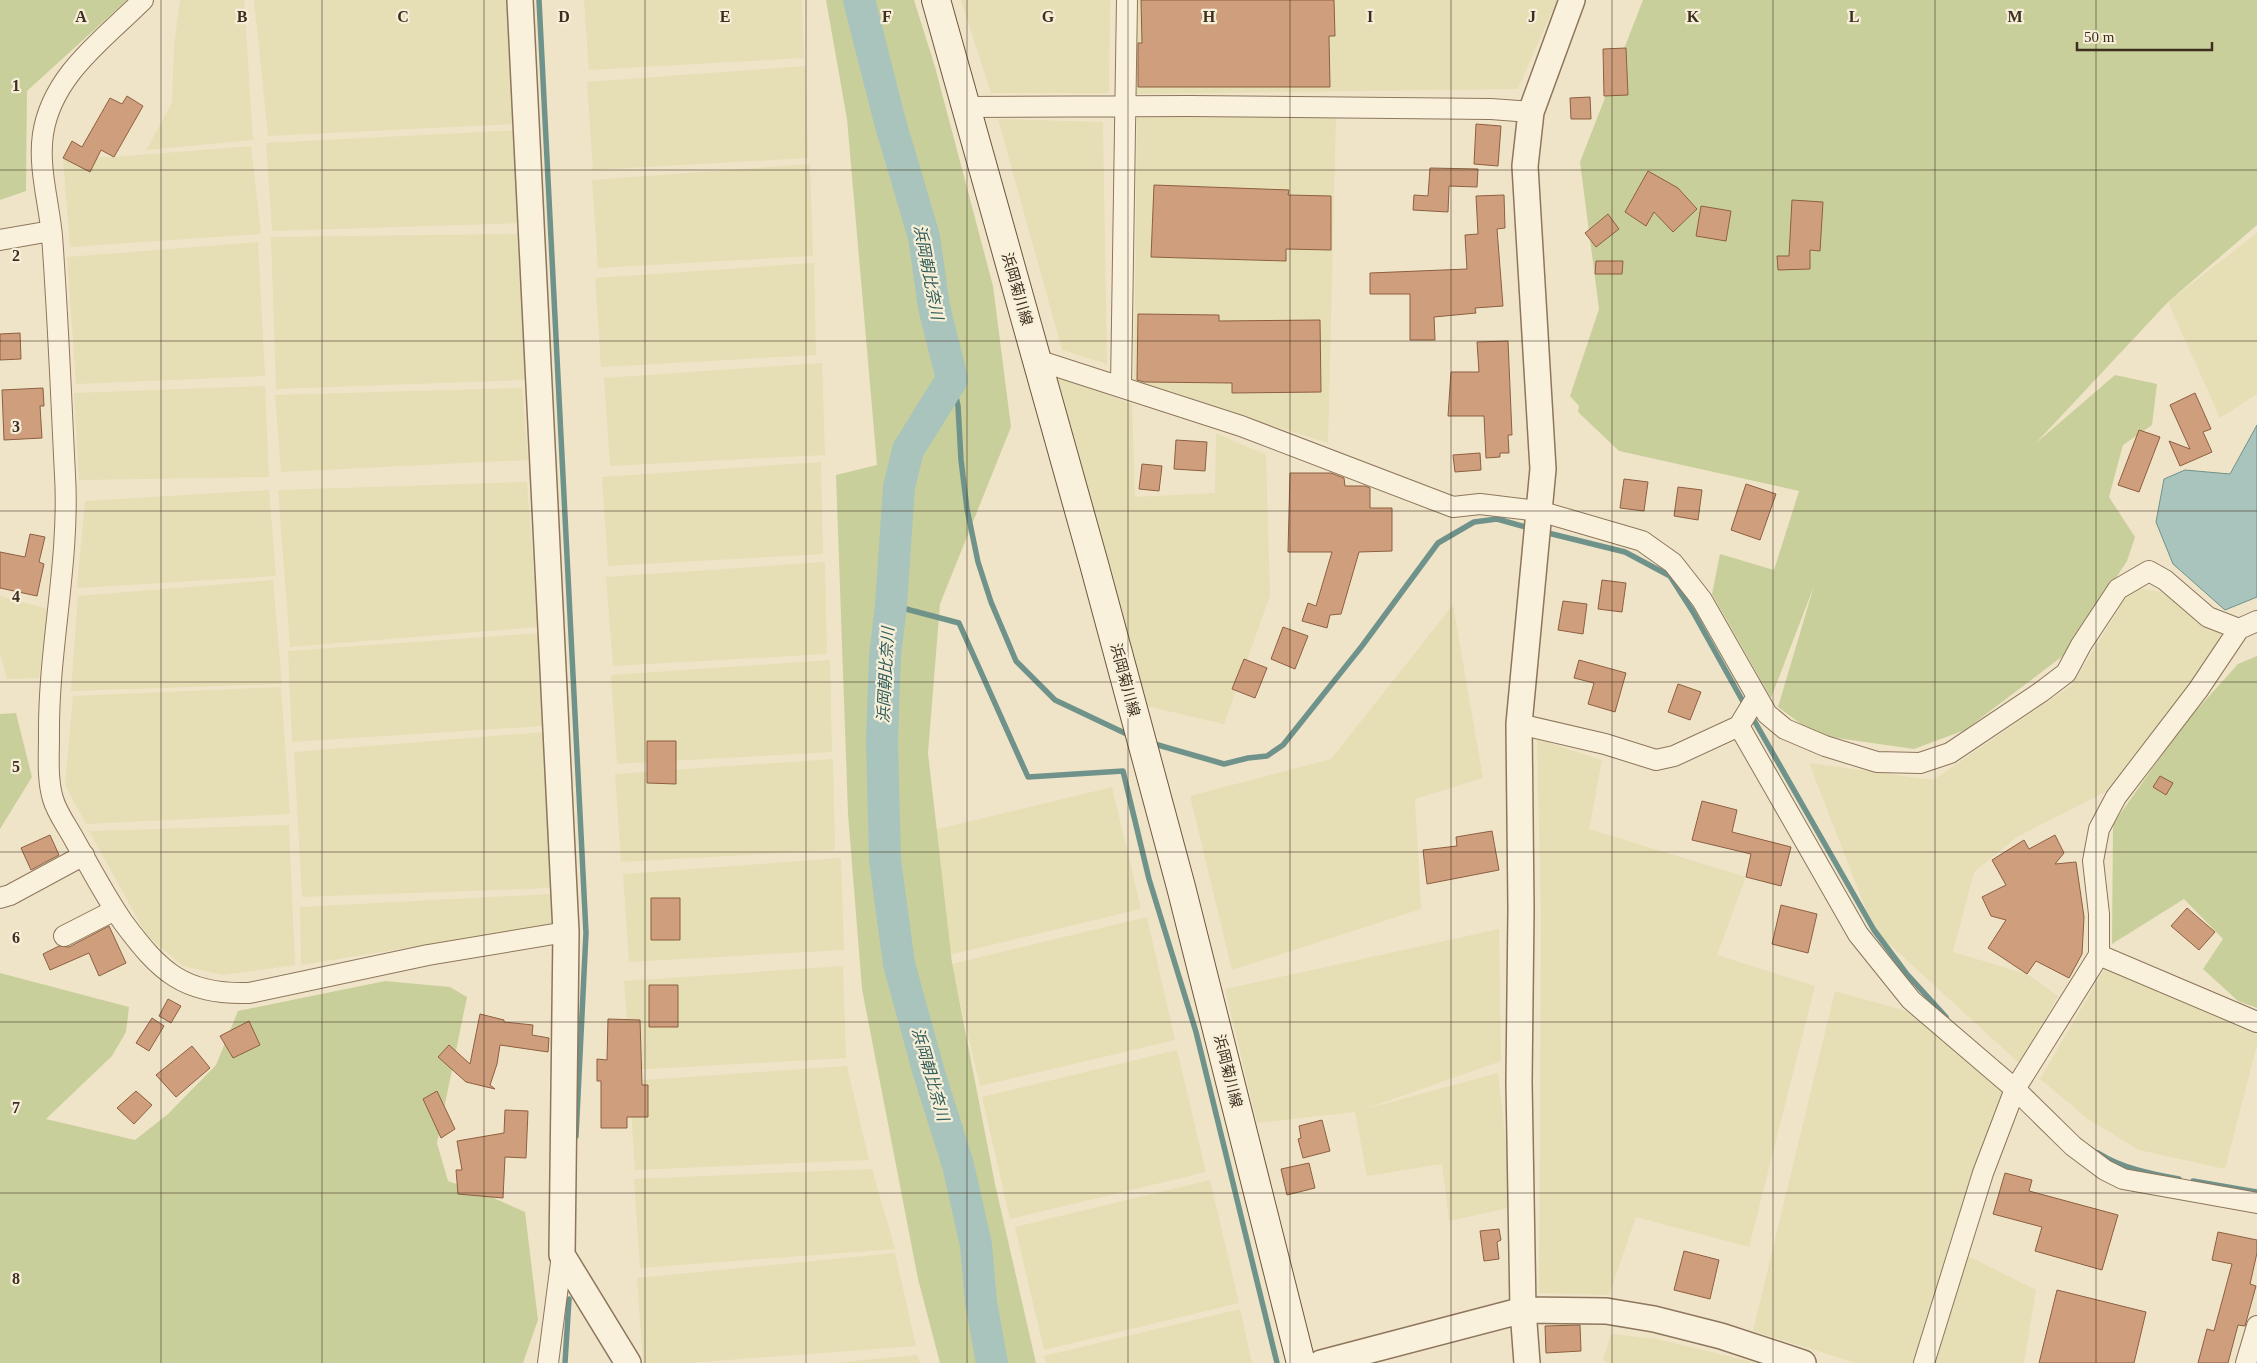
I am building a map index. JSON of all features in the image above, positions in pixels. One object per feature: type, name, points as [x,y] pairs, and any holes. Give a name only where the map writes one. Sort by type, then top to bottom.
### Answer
[{"type":"main road","name":"浜岡菊川線","points":[[936,0],[1037,360],[1181,887],[1301,1363]]},
{"type":"street","points":[[143,0],[89,50],[67,76],[52,105],[43,135],[43,168],[51,231],[66,491],[63,566],[53,643],[49,711],[50,776],[53,799],[115,910],[145,952],[166,972],[202,990],[225,994],[249,993],[428,955],[566,932]]},
{"type":"street","points":[[520,0],[566,932],[562,1255],[548,1363]]},
{"type":"street","points":[[1121,386],[1127,0]]},
{"type":"street","points":[[1527,1363],[1523,1310],[1519,1082],[1521,910],[1519,724],[1543,469],[1525,166],[1531,112],[1572,0]]},
{"type":"street","points":[[966,107],[1126,106],[1491,109],[1531,112]]},
{"type":"street","points":[[0,240],[51,231]]},
{"type":"street","points":[[1037,360],[1241,426],[1453,507],[1480,504],[1539,512],[1642,541],[1672,563],[1702,600],[1756,698],[1767,714],[1786,729],[1825,746],[1877,762],[1920,763],[1950,753],[2066,673],[2081,645],[2118,589],[2149,570],[2165,580],[2208,617],[2239,629]]},
{"type":"street","points":[[1924,1363],[1983,1173],[2015,1089],[2099,956],[2099,914],[2094,861],[2099,829],[2116,796],[2198,690],[2239,629],[2257,620]]},
{"type":"street","points":[[1519,724],[1605,744],[1656,760],[1674,756],[1739,726],[1756,698]]},
{"type":"street","points":[[1739,726],[1858,934],[1911,1000],[2015,1089],[2073,1146],[2105,1170],[2123,1179],[2257,1203]]},
{"type":"street","points":[[0,898],[10,895],[84,855]]},
{"type":"street","points":[[64,936],[115,910]]},
{"type":"street","points":[[2099,956],[2257,1022]]},
{"type":"street","points":[[562,1255],[628,1363]]},
{"type":"street","points":[[1321,1363],[1523,1310],[1606,1311],[1654,1319],[1721,1336],[1803,1363]]},
{"type":"street","points":[[2246,1363],[2257,1326]]},
{"type":"shaded area","points":[[180,0],[244,0],[253,140],[146,150],[172,103],[174,46]]},
{"type":"shaded area","points":[[254,0],[507,0],[517,124],[268,136]]},
{"type":"shaded area","points":[[584,0],[802,0],[804,58],[589,70]]},
{"type":"shaded area","points":[[961,0],[1110,0],[1109,93],[991,93]]},
{"type":"shaded area","points":[[1138,0],[1557,0],[1518,89],[1135,94]]},
{"type":"shaded area","points":[[806,66],[808,158],[593,170],[587,82]]},
{"type":"shaded area","points":[[1137,114],[1336,117],[1328,443],[1134,383]]},
{"type":"shaded area","points":[[998,119],[1103,122],[1107,364],[1062,350]]},
{"type":"shaded area","points":[[520,130],[522,223],[272,231],[266,143]]},
{"type":"shaded area","points":[[251,146],[261,234],[70,247],[63,158],[114,157]]},
{"type":"shaded area","points":[[810,164],[813,256],[598,268],[592,180]]},
{"type":"shaded area","points":[[2257,233],[2257,394],[2220,418],[2168,302]]},
{"type":"shaded area","points":[[519,234],[525,380],[276,389],[271,237]]},
{"type":"shaded area","points":[[258,242],[265,376],[76,384],[67,257]]},
{"type":"shaded area","points":[[814,263],[816,355],[601,367],[595,278]]},
{"type":"shaded area","points":[[822,363],[825,455],[610,466],[604,378]]},
{"type":"shaded area","points":[[1060,377],[1132,404],[1135,497],[1215,493],[1216,433],[1266,455],[1270,596],[1224,724],[1146,706],[1054,384]]},
{"type":"shaded area","points":[[265,386],[269,477],[79,480],[74,393]]},
{"type":"shaded area","points":[[522,388],[528,460],[281,472],[275,395]]},
{"type":"shaded area","points":[[821,462],[823,554],[608,566],[602,477]]},
{"type":"shaded area","points":[[527,482],[538,627],[290,647],[278,490]]},
{"type":"shaded area","points":[[269,490],[276,576],[77,588],[85,501]]},
{"type":"shaded area","points":[[825,562],[827,654],[613,666],[606,577]]},
{"type":"shaded area","points":[[273,580],[282,684],[71,691],[78,596]]},
{"type":"shaded area","points":[[2132,587],[2161,592],[2222,633],[2221,647],[2105,792],[2017,837],[1974,872],[1953,952],[2027,974],[2058,996],[2020,1064],[1874,930],[1809,763],[1933,780],[2072,685]]},
{"type":"shaded area","points":[[0,596],[48,609],[39,678],[7,679],[0,654]]},
{"type":"shaded area","points":[[1453,605],[1483,778],[1415,799],[1421,909],[1232,970],[1190,796],[1331,759]]},
{"type":"shaded area","points":[[541,633],[543,726],[292,742],[288,651]]},
{"type":"shaded area","points":[[830,660],[832,752],[617,764],[611,675]]},
{"type":"shaded area","points":[[281,687],[290,814],[86,824],[65,785],[73,696]]},
{"type":"shaded area","points":[[544,732],[552,888],[302,897],[294,752]]},
{"type":"shaded area","points":[[1537,739],[1602,760],[1589,829],[1746,877],[1717,955],[1815,986],[1749,1247],[1636,1217],[1609,1295],[1539,1293],[1541,917]]},
{"type":"shaded area","points":[[833,759],[835,850],[621,862],[615,774]]},
{"type":"shaded area","points":[[1112,787],[1141,909],[945,956],[917,834]]},
{"type":"shaded area","points":[[289,825],[295,965],[223,975],[183,966],[147,936],[89,831]]},
{"type":"shaded area","points":[[841,858],[844,950],[629,962],[623,874]]},
{"type":"shaded area","points":[[551,894],[555,924],[301,965],[300,907]]},
{"type":"shaded area","points":[[1147,917],[1175,1040],[980,1086],[951,964]]},
{"type":"shaded area","points":[[1499,929],[1501,1061],[1365,1109],[1498,1073],[1513,1207],[1449,1221],[1442,1164],[1367,1176],[1355,1112],[1257,1123],[1225,989]]},
{"type":"shaded area","points":[[843,966],[846,1058],[631,1070],[624,981]]},
{"type":"shaded area","points":[[2106,966],[2257,1026],[2257,1045],[2225,1169],[2139,1150],[2088,1119],[2040,1079]]},
{"type":"shaded area","points":[[1835,991],[1910,1012],[2002,1092],[1948,1246],[2036,1290],[2024,1363],[1856,1363],[1753,1331]]},
{"type":"shaded area","points":[[1177,1050],[1206,1172],[1010,1219],[982,1097]]},
{"type":"shaded area","points":[[847,1066],[869,1160],[635,1170],[629,1081]]},
{"type":"shaded area","points":[[872,1169],[895,1249],[640,1268],[634,1179]]},
{"type":"shaded area","points":[[1210,1180],[1239,1303],[1044,1350],[1015,1227]]},
{"type":"shaded area","points":[[895,1253],[916,1346],[688,1363],[643,1363],[637,1278]]},
{"type":"shaded area","points":[[1240,1309],[1252,1363],[1046,1363],[1044,1356]]},
{"type":"shaded area","points":[[1611,1334],[1657,1339],[1757,1363],[1608,1363],[1603,1360]]},
{"type":"shaded area","points":[[917,1355],[920,1363],[833,1363]]},
{"type":"green space","points":[[0,0],[127,0],[27,91],[26,191],[0,200]]},
{"type":"green space","points":[[826,0],[914,0],[935,67],[993,286],[1011,427],[940,604],[928,753],[952,963],[995,1184],[1036,1363],[940,1363],[918,1279],[862,989],[848,814],[836,475],[877,465],[847,119]]},
{"type":"green space","points":[[1643,0],[2257,0],[2257,225],[2168,302],[2036,443],[2115,375],[2157,384],[2152,425],[2123,445],[2109,497],[2135,537],[2127,561],[2068,652],[1965,730],[1914,749],[1816,735],[1778,707],[1814,586],[1771,698],[1712,594],[1720,554],[1774,570],[1799,491],[1619,451],[1578,412],[1579,406],[1570,396],[1599,309],[1580,162]]},
{"type":"green space","points":[[2257,656],[2257,1008],[2238,1001],[2203,969],[2223,939],[2184,899],[2112,944],[2113,824],[2184,724],[2238,664]]},
{"type":"green space","points":[[16,713],[32,777],[0,829],[0,714]]},
{"type":"green space","points":[[0,973],[129,1007],[126,1032],[112,1056],[46,1119],[135,1140],[168,1114],[216,1065],[238,1011],[385,981],[450,987],[467,997],[437,1143],[448,1181],[487,1195],[525,1212],[538,1320],[523,1363],[0,1363]]},
{"type":"water","points":[[2257,425],[2257,597],[2225,610],[2173,564],[2156,522],[2164,479],[2185,470],[2230,474]]},
{"type":"building","points":[[1141,0],[1334,0],[1335,36],[1329,36],[1330,87],[1138,87],[1138,43],[1142,43]]},
{"type":"building","points":[[1626,48],[1628,95],[1604,96],[1603,49]]},
{"type":"building","points":[[127,96],[143,106],[114,157],[101,150],[90,172],[63,158],[72,141],[82,147],[110,98],[122,104]]},
{"type":"building","points":[[1590,97],[1591,119],[1571,119],[1570,98]]},
{"type":"building","points":[[1476,124],[1501,126],[1498,166],[1474,164]]},
{"type":"building","points":[[1430,168],[1478,169],[1477,187],[1449,186],[1448,212],[1413,210],[1414,195],[1428,196]]},
{"type":"building","points":[[1648,171],[1678,188],[1697,209],[1673,232],[1654,212],[1646,226],[1625,212]]},
{"type":"building","points":[[1154,185],[1289,190],[1288,195],[1331,196],[1331,250],[1286,249],[1286,261],[1151,257]]},
{"type":"building","points":[[1504,195],[1505,228],[1497,229],[1503,306],[1475,308],[1476,313],[1434,317],[1435,340],[1410,340],[1410,294],[1370,294],[1370,273],[1467,269],[1465,235],[1478,234],[1476,196]]},
{"type":"building","points":[[1792,200],[1823,202],[1820,251],[1810,250],[1810,269],[1778,270],[1777,256],[1789,256]]},
{"type":"building","points":[[1701,206],[1731,211],[1726,241],[1696,236]]},
{"type":"building","points":[[1608,214],[1619,229],[1596,247],[1585,233]]},
{"type":"building","points":[[1596,261],[1623,261],[1622,274],[1595,274]]},
{"type":"building","points":[[1138,314],[1219,315],[1219,321],[1320,320],[1321,392],[1232,393],[1232,383],[1144,382],[1137,380]]},
{"type":"building","points":[[20,333],[21,359],[0,360],[0,334]]},
{"type":"building","points":[[1508,341],[1512,435],[1508,435],[1509,453],[1500,453],[1500,457],[1486,458],[1484,416],[1448,416],[1451,372],[1479,372],[1477,342]]},
{"type":"building","points":[[43,388],[44,406],[40,406],[42,438],[4,440],[2,390]]},
{"type":"building","points":[[2195,393],[2211,429],[2203,432],[2212,452],[2180,466],[2169,441],[2190,449],[2170,405]]},
{"type":"building","points":[[2139,430],[2160,437],[2139,492],[2118,485]]},
{"type":"building","points":[[1176,440],[1207,442],[1205,471],[1174,469]]},
{"type":"building","points":[[1480,453],[1481,470],[1455,472],[1453,455]]},
{"type":"building","points":[[1142,464],[1162,466],[1159,491],[1139,489]]},
{"type":"building","points":[[1290,473],[1331,473],[1344,478],[1345,486],[1365,486],[1370,488],[1370,508],[1392,508],[1392,551],[1359,552],[1341,614],[1330,615],[1327,628],[1302,621],[1308,603],[1316,606],[1332,552],[1288,552]]},
{"type":"building","points":[[1624,479],[1648,482],[1644,511],[1620,508]]},
{"type":"building","points":[[1746,484],[1776,494],[1760,540],[1731,530]]},
{"type":"building","points":[[1678,487],[1702,490],[1698,520],[1674,516]]},
{"type":"building","points":[[30,534],[45,537],[39,562],[44,564],[37,596],[0,588],[0,552],[25,557]]},
{"type":"building","points":[[1602,580],[1626,583],[1622,612],[1598,609]]},
{"type":"building","points":[[1563,601],[1587,604],[1583,634],[1558,630]]},
{"type":"building","points":[[1283,627],[1308,636],[1295,669],[1271,659]]},
{"type":"building","points":[[1244,659],[1267,668],[1255,698],[1232,689]]},
{"type":"building","points":[[1579,660],[1626,673],[1615,712],[1588,704],[1594,683],[1574,678]]},
{"type":"building","points":[[1678,684],[1701,692],[1690,720],[1668,712]]},
{"type":"building","points":[[647,741],[676,741],[676,784],[647,783]]},
{"type":"building","points":[[2160,776],[2173,783],[2166,795],[2153,787]]},
{"type":"building","points":[[1702,801],[1737,810],[1732,832],[1791,847],[1781,886],[1746,877],[1751,854],[1692,840]]},
{"type":"building","points":[[1492,831],[1499,870],[1427,884],[1423,850],[1457,846],[1456,837]]},
{"type":"building","points":[[50,835],[59,855],[31,870],[21,848]]},
{"type":"building","points":[[2055,835],[2064,853],[2055,864],[2076,862],[2084,917],[2082,954],[2069,978],[2036,961],[2027,974],[1988,948],[2006,920],[1991,916],[1982,897],[2006,885],[1992,860],[2024,840],[2029,849]]},
{"type":"building","points":[[651,898],[680,898],[680,940],[651,940]]},
{"type":"building","points":[[1781,905],[1817,914],[1808,953],[1772,944]]},
{"type":"building","points":[[2187,908],[2215,932],[2199,950],[2171,926]]},
{"type":"building","points":[[109,926],[126,963],[99,976],[89,953],[50,970],[43,954],[59,946],[69,947]]},
{"type":"building","points":[[649,985],[678,985],[678,1027],[649,1027]]},
{"type":"building","points":[[168,999],[181,1006],[171,1023],[159,1016]]},
{"type":"building","points":[[480,1014],[504,1020],[504,1022],[533,1025],[532,1035],[549,1038],[548,1052],[500,1045],[497,1064],[490,1085],[495,1089],[466,1082],[438,1057],[449,1045],[470,1064]]},
{"type":"building","points":[[152,1018],[164,1026],[149,1051],[136,1043]]},
{"type":"building","points":[[608,1019],[640,1020],[642,1085],[648,1085],[648,1117],[627,1117],[627,1128],[601,1128],[601,1081],[597,1081],[597,1059],[607,1060]]},
{"type":"building","points":[[249,1021],[260,1045],[233,1058],[220,1036]]},
{"type":"building","points":[[192,1046],[210,1068],[176,1097],[156,1075]]},
{"type":"building","points":[[136,1091],[152,1105],[134,1124],[117,1108]]},
{"type":"building","points":[[437,1091],[455,1129],[441,1138],[423,1099]]},
{"type":"building","points":[[505,1110],[528,1111],[526,1158],[505,1157],[503,1198],[458,1194],[456,1170],[462,1170],[457,1141],[504,1133]]},
{"type":"building","points":[[1322,1120],[1330,1151],[1303,1158],[1298,1139],[1301,1138],[1299,1126]]},
{"type":"building","points":[[1309,1163],[1315,1188],[1287,1195],[1281,1169]]},
{"type":"building","points":[[2005,1173],[2032,1180],[2029,1191],[2118,1215],[2102,1270],[2035,1251],[2042,1227],[1993,1214]]},
{"type":"building","points":[[1499,1229],[1501,1240],[1497,1242],[1499,1259],[1484,1261],[1480,1231]]},
{"type":"building","points":[[2218,1232],[2257,1240],[2257,1253],[2250,1284],[2256,1286],[2245,1326],[2238,1325],[2228,1363],[2198,1363],[2207,1329],[2214,1331],[2232,1264],[2212,1260]]},
{"type":"building","points":[[1684,1251],[1719,1260],[1710,1299],[1674,1290]]},
{"type":"building","points":[[2057,1290],[2146,1312],[2134,1363],[2039,1363]]},
{"type":"building","points":[[1580,1325],[1581,1351],[1546,1353],[1545,1326]]},
{"type":"waterway","points":[[539,0],[586,933],[576,1136]]},
{"type":"waterway","name":"浜岡朝比奈川","points":[[859,0],[890,122],[924,237],[934,307],[952,379],[908,450],[899,487],[891,605],[885,656],[882,741],[885,860],[899,964],[929,1073],[958,1165],[976,1245],[981,1302],[992,1363]]},
{"type":"waterway","points":[[952,379],[958,406],[961,460],[967,509],[978,562],[991,602],[1016,661],[1055,700],[1133,737]]},
{"type":"waterway","points":[[1151,743],[1224,764],[1248,758],[1267,756],[1283,745],[1362,646],[1438,543],[1474,522],[1497,519],[1533,529]]},
{"type":"waterway","points":[[1544,532],[1625,552],[1670,576],[1693,612],[1746,707]]},
{"type":"waterway","points":[[891,605],[959,623],[1028,777],[1123,771],[1149,879],[1196,1032],[1277,1363]]},
{"type":"waterway","points":[[1751,715],[1874,930],[1906,973],[1946,1017]]},
{"type":"waterway","points":[[2098,1153],[2117,1163],[2137,1170],[2179,1179]]},
{"type":"waterway","points":[[2193,1181],[2257,1192]]},
{"type":"waterway","points":[[565,1363],[569,1299]]}]
